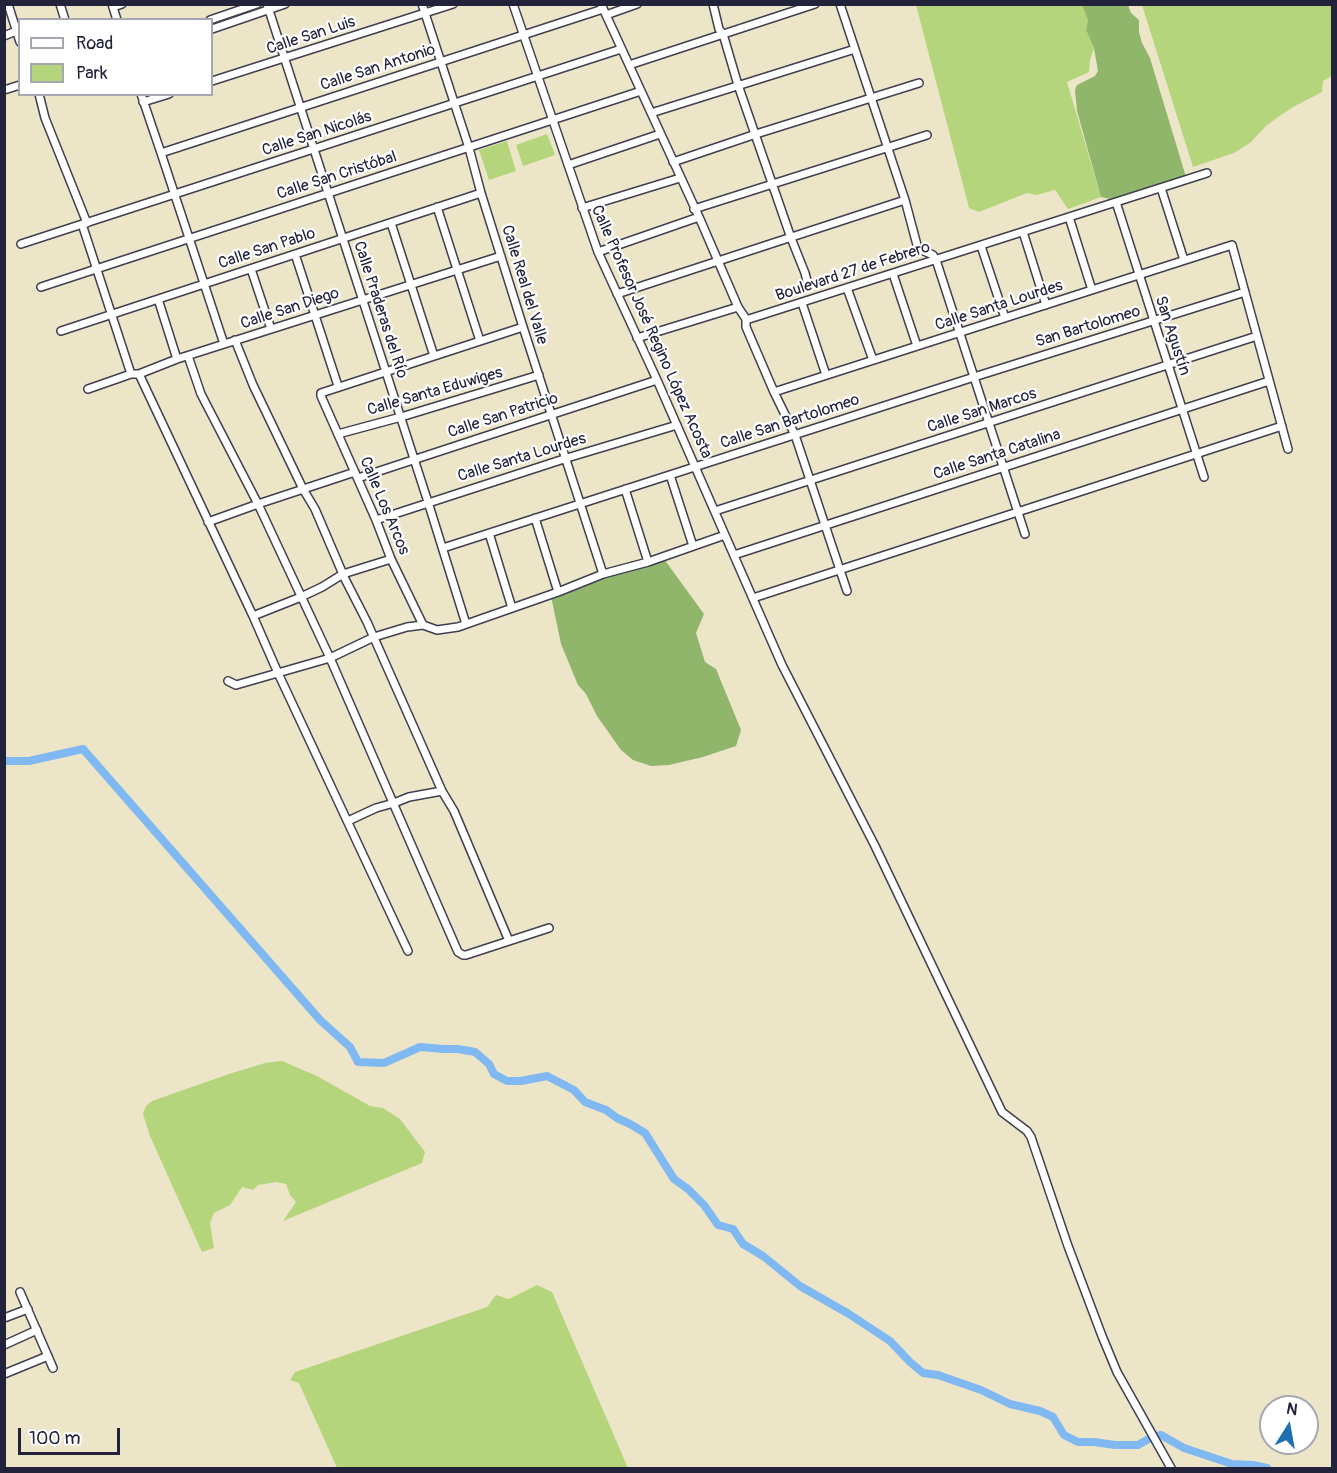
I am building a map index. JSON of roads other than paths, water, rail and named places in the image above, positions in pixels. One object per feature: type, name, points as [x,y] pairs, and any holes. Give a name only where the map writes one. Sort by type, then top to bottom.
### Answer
[{"type":"street","points":[[8,4],[18,37]]},
{"type":"street","points":[[112,6],[122,4]]},
{"type":"street","points":[[213,19],[257,4]]},
{"type":"street","points":[[213,28],[268,7],[285,4]]},
{"type":"street","name":"Calle Real del Valle","points":[[422,4],[603,573]]},
{"type":"street","name":"Calle San Luis","points":[[213,81],[453,4]]},
{"type":"street","name":"Calle Profesor José Regino López Acosta","points":[[513,4],[598,252],[657,380],[782,665],[875,846],[1002,1112],[1027,1131],[1031,1137],[1068,1246],[1109,1354],[1121,1381],[1171,1468]]},
{"type":"street","name":"Calle San Antonio","points":[[161,153],[603,9],[637,4]]},
{"type":"street","points":[[713,4],[738,85],[807,281]]},
{"type":"street","points":[[629,65],[815,4]]},
{"type":"street","points":[[840,4],[905,200],[916,245],[919,249],[934,255],[936,260],[1024,534]]},
{"type":"street","name":"Calle Praderas del Río","points":[[268,7],[415,459],[466,624]]},
{"type":"street","points":[[603,9],[699,217],[738,308],[746,319],[746,327],[795,435],[847,591]]},
{"type":"street","points":[[4,36],[16,32]]},
{"type":"street","name":"Calle San Nicolás","points":[[21,244],[621,49]]},
{"type":"street","points":[[651,113],[855,49]]},
{"type":"street","points":[[673,162],[919,83]]},
{"type":"street","name":"Calle San Cristóbal","points":[[41,287],[640,91]]},
{"type":"street","points":[[40,96],[45,118],[85,223],[97,269],[131,374]]},
{"type":"street","points":[[142,98],[224,344]]},
{"type":"street","points":[[568,165],[660,134]]},
{"type":"street","points":[[694,209],[927,135]]},
{"type":"street","name":"Boulevard 27 de Febrero","points":[[746,319],[750,320],[1207,173]]},
{"type":"street","points":[[582,208],[680,178]]},
{"type":"street","points":[[1161,188],[1184,260]]},
{"type":"street","name":"Calle San Pablo","points":[[61,331],[481,193]]},
{"type":"street","points":[[617,294],[905,200]]},
{"type":"street","name":"San Agustín","points":[[1116,202],[1204,477]]},
{"type":"street","points":[[437,207],[480,341]]},
{"type":"street","points":[[598,252],[699,217]]},
{"type":"street","points":[[1069,217],[1092,290]]},
{"type":"street","points":[[391,223],[434,356]]},
{"type":"street","points":[[1023,232],[1046,304]]},
{"type":"street","name":"Calle Santa Lourdes","points":[[774,392],[1232,245],[1245,292]]},
{"type":"street","points":[[981,246],[1005,318]]},
{"type":"street","points":[[296,254],[338,386],[523,327]]},
{"type":"street","name":"Calle San Diego","points":[[88,389],[501,256]]},
{"type":"street","points":[[251,268],[271,329]]},
{"type":"street","points":[[894,274],[916,346]]},
{"type":"street","points":[[847,288],[873,360]]},
{"type":"street","points":[[1245,292],[1288,449]]},
{"type":"street","name":"San Bartolomeo","points":[[974,377],[1245,292]]},
{"type":"street","points":[[158,299],[177,359]]},
{"type":"street","points":[[802,303],[826,375]]},
{"type":"street","points":[[637,338],[738,308]]},
{"type":"street","name":"Calle San Marcos","points":[[715,511],[1257,336]]},
{"type":"street","points":[[235,340],[253,385],[315,509],[442,790],[454,811],[509,941]]},
{"type":"street","points":[[188,356],[201,394],[258,504],[330,658],[458,952],[466,955],[549,928]]},
{"type":"street","points":[[140,374],[408,951]]},
{"type":"street","name":"Calle Santa Eduwiges","points":[[338,434],[539,375]]},
{"type":"street","name":"Calle San Bartolomeo","points":[[443,548],[974,377]]},
{"type":"street","name":"Calle San Patricio","points":[[208,522],[303,489],[415,459],[657,380]]},
{"type":"street","name":"Calle Santa Catalina","points":[[734,555],[1269,381]]},
{"type":"street","name":"Calle Los Arcos","points":[[338,386],[321,394],[391,559],[423,625]]},
{"type":"street","name":"Calle Santa Lourdes","points":[[376,520],[677,425]]},
{"type":"street","points":[[753,598],[1282,426]]},
{"type":"street","points":[[670,475],[693,546]]},
{"type":"street","points":[[626,489],[648,562]]},
{"type":"street","points":[[535,518],[558,592]]},
{"type":"street","points":[[489,533],[512,608]]},
{"type":"street","points":[[228,681],[236,685],[330,658],[374,637],[407,627],[423,625],[437,630],[450,629],[558,592],[603,573],[648,562],[725,535]]},
{"type":"street","points":[[253,616],[301,597],[343,574],[391,559]]},
{"type":"street","points":[[348,821],[376,808],[412,796],[442,790]]},
{"type":"street","points":[[20,1292],[53,1368]]},
{"type":"street","points":[[4,1318],[28,1309]]},
{"type":"street","points":[[4,1345],[37,1330]]},
{"type":"street","points":[[4,1374],[48,1356]]},
{"type":"waterway","points":[[4,761],[29,761],[83,749],[320,1020],[350,1047],[358,1062],[384,1063],[420,1047],[458,1049],[475,1052],[489,1064],[494,1074],[507,1081],[547,1076],[574,1090],[585,1102],[606,1110],[645,1133],[674,1179],[704,1205],[718,1225],[733,1229],[743,1244],[763,1256],[800,1286],[890,1341],[923,1373],[938,1375],[981,1390],[1010,1404],[1040,1411],[1053,1417],[1064,1435],[1078,1442],[1138,1445],[1161,1435],[1184,1448],[1232,1464],[1267,1468]]}]
